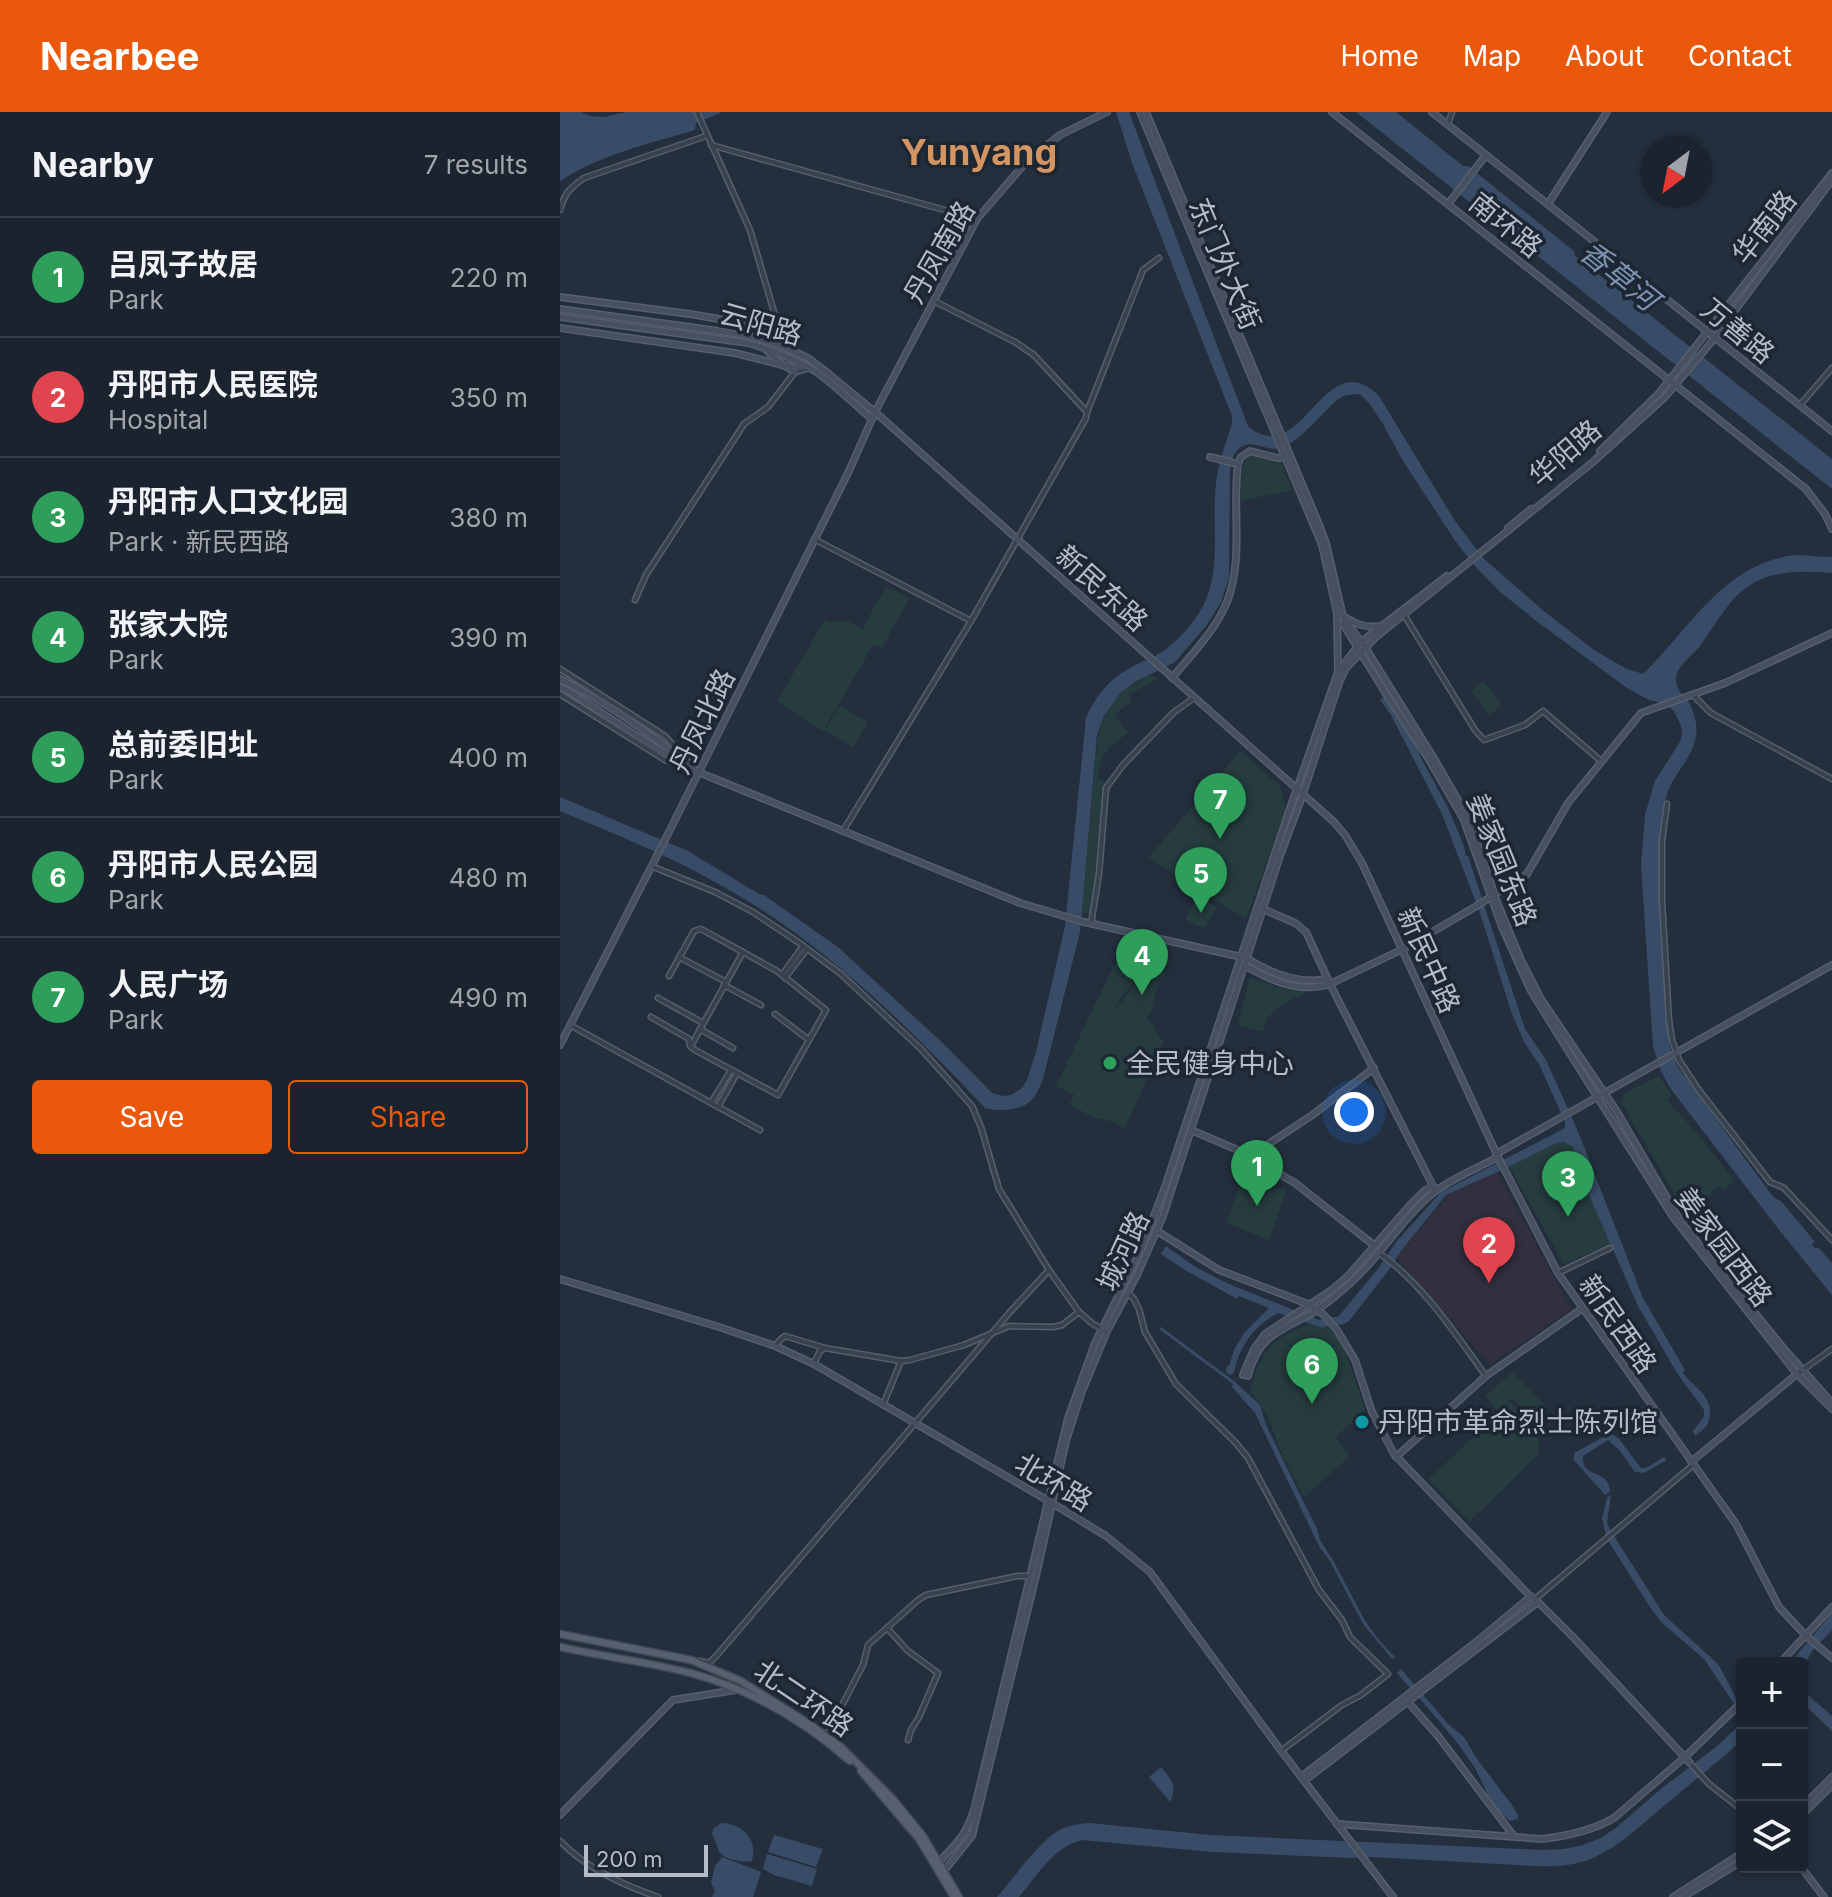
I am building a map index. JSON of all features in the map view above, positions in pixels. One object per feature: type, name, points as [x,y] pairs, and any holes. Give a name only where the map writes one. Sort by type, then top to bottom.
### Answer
[{"type":"main road","name":"北二环路","points":[[560,1634],[691,1660],[741,1681],[808,1723],[857,1762],[892,1798],[923,1836],[956,1897]]},
{"type":"main road","name":"北二环路","points":[[560,1647],[695,1674],[770,1705],[805,1726],[854,1765],[919,1839],[956,1897]]},
{"type":"street","points":[[697,112],[750,230],[779,333],[779,345]]},
{"type":"street","name":"丹凤南路","points":[[875,412],[977,219],[1027,161],[1060,135],[1107,112]]},
{"type":"street","name":"东门外大街","points":[[1140,112],[1276,431]]},
{"type":"street","name":"东门外大街","points":[[1146,112],[1276,431]]},
{"type":"street","name":"南环路","points":[[1332,112],[1806,489],[1832,526]]},
{"type":"street","name":"万善路","points":[[1432,112],[1832,431]]},
{"type":"street","points":[[1448,124],[1452,112]]},
{"type":"street","points":[[1548,204],[1607,112]]},
{"type":"street","points":[[560,210],[563,196],[584,178],[706,136]]},
{"type":"street","points":[[711,145],[977,219]]},
{"type":"street","points":[[1448,204],[1486,155]]},
{"type":"street","name":"华南路","points":[[1676,386],[1832,173]]},
{"type":"street","name":"华南路","points":[[1668,380],[1698,342],[1712,335],[1832,180]]},
{"type":"street","points":[[843,831],[971,621],[1086,418],[1143,270],[1159,258]]},
{"type":"street","points":[[560,297],[754,325],[779,333]]},
{"type":"street","points":[[934,301],[1015,342],[1034,355],[1087,412]]},
{"type":"street","points":[[560,309],[664,327]]},
{"type":"street","points":[[560,317],[664,327]]},
{"type":"street","name":"云阳路","points":[[664,327],[740,334],[779,345],[808,358],[875,412]]},
{"type":"street","name":"云阳路","points":[[664,327],[748,343],[795,360],[819,374],[872,419]]},
{"type":"street","points":[[560,328],[735,353],[808,368]]},
{"type":"street","points":[[764,348],[795,372]]},
{"type":"street","points":[[635,600],[646,575],[744,424],[768,407],[795,372],[808,368]]},
{"type":"street","points":[[1800,405],[1832,368]]},
{"type":"street","name":"华阳路","points":[[1483,550],[1596,455],[1660,392],[1668,380]]},
{"type":"street","points":[[1360,647],[1593,462],[1676,386]]},
{"type":"street","name":"丹凤北路","points":[[560,1045],[849,471],[875,412]]},
{"type":"street","name":"新民东路","points":[[875,412],[1303,794]]},
{"type":"street","points":[[1276,431],[1326,543],[1339,614],[1360,647]]},
{"type":"street","points":[[1170,676],[1209,633],[1227,602],[1233,582],[1235,555],[1237,464],[1250,451],[1277,458],[1285,454]]},
{"type":"street","points":[[1210,457],[1237,464]]},
{"type":"street","points":[[814,539],[971,621]]},
{"type":"street","points":[[1360,647],[1382,626],[1403,613]]},
{"type":"street","points":[[1403,613],[1484,740],[1525,725],[1543,711],[1601,761]]},
{"type":"street","points":[[1339,614],[1369,628],[1382,626]]},
{"type":"street","name":"城河路","points":[[944,1871],[972,1836],[1050,1502],[1081,1394],[1104,1330],[1153,1221],[1338,672],[1339,614]]},
{"type":"street","points":[[1244,965],[1274,981],[1309,988],[1403,949],[1527,874],[1568,803],[1641,713],[1694,696],[1832,633]]},
{"type":"street","name":"城河路","points":[[1338,672],[1360,647]]},
{"type":"street","name":"城河路","points":[[1104,1330],[1137,1275],[1157,1231],[1244,965],[1243,957],[1263,909],[1339,683],[1360,647]]},
{"type":"street","name":"姜家园东路","points":[[1360,647],[1432,755],[1470,821],[1490,897],[1541,999],[1602,1095]]},
{"type":"street","points":[[560,669],[665,736],[698,772]]},
{"type":"street","points":[[560,679],[660,741],[698,772]]},
{"type":"street","points":[[560,687],[698,772]]},
{"type":"street","points":[[560,694],[665,760],[1020,903],[1091,924],[1243,957],[1282,976],[1328,982]]},
{"type":"street","points":[[1694,696],[1711,713],[1832,779]]},
{"type":"street","points":[[1091,924],[1099,874],[1106,788],[1123,765],[1174,712],[1194,698]]},
{"type":"street","name":"新民中路","points":[[1303,794],[1334,822],[1362,863],[1498,1156]]},
{"type":"street","points":[[1667,804],[1662,841],[1662,901],[1669,1020],[1675,1054],[1770,1182],[1784,1188],[1832,1240]]},
{"type":"street","points":[[651,866],[715,892],[753,912],[805,947],[841,974],[921,1049],[972,1106],[999,1189],[1049,1270],[1079,1312],[1104,1330]]},
{"type":"street","points":[[1263,909],[1295,923],[1306,932],[1328,982],[1434,1188]]},
{"type":"street","points":[[669,976],[694,931],[705,930],[784,976],[826,1010],[778,1095],[690,1046]]},
{"type":"street","points":[[784,976],[805,947]]},
{"type":"street","points":[[690,1046],[743,952]]},
{"type":"street","points":[[679,957],[761,1005]]},
{"type":"street","points":[[1379,1251],[1265,1334],[1249,1358],[1246,1375],[1256,1353],[1268,1338],[1317,1310],[1351,1283],[1416,1209],[1434,1188],[1498,1156],[1832,965]]},
{"type":"street","points":[[658,998],[703,1023]]},
{"type":"street","points":[[775,1014],[809,1040]]},
{"type":"street","points":[[651,1017],[689,1039],[690,1046]]},
{"type":"street","points":[[570,1025],[760,1130]]},
{"type":"street","points":[[700,1029],[733,1048]]},
{"type":"street","points":[[1250,1156],[1311,1116],[1374,1068]]},
{"type":"street","points":[[711,1103],[734,1071]]},
{"type":"street","points":[[718,1107],[734,1071]]},
{"type":"street","name":"姜家园西路","points":[[1602,1095],[1681,1222],[1799,1372],[1832,1409]]},
{"type":"street","points":[[1191,1130],[1250,1156],[1295,1183],[1395,1263],[1445,1320],[1486,1376]]},
{"type":"street","name":"新民西路","points":[[1498,1156],[1558,1273],[1736,1524],[1779,1607],[1832,1658]]},
{"type":"street","points":[[1157,1231],[1219,1270],[1310,1304],[1324,1315],[1355,1360],[1372,1412],[1396,1457],[1574,1638],[1707,1782],[1736,1805]]},
{"type":"street","points":[[1558,1273],[1610,1248]]},
{"type":"street","points":[[691,1660],[709,1663],[718,1654],[1049,1270]]},
{"type":"street","name":"北环路","points":[[560,1279],[775,1346],[814,1364],[1106,1536],[1150,1572],[1393,1897]]},
{"type":"street","points":[[1127,1291],[1134,1299],[1145,1332],[1176,1384],[1248,1458],[1319,1590],[1342,1620],[1350,1637],[1388,1674],[1281,1751]]},
{"type":"street","points":[[1396,1457],[1486,1376],[1583,1308]]},
{"type":"street","points":[[775,1346],[785,1336],[825,1348],[901,1361],[964,1345],[1009,1326],[1062,1325],[1079,1312]]},
{"type":"street","points":[[814,1364],[820,1351],[825,1348]]},
{"type":"street","points":[[1302,1779],[1534,1600],[1799,1372],[1832,1349]]},
{"type":"street","points":[[883,1405],[901,1361]]},
{"type":"street","name":"姜家园西路","points":[[1799,1372],[1832,1403]]},
{"type":"street","points":[[826,1736],[863,1665],[868,1645],[926,1595],[1018,1576],[1034,1576]]},
{"type":"street","name":"城河路","points":[[939,1862],[969,1825],[1034,1576]]},
{"type":"street","points":[[1786,1657],[1832,1607]]},
{"type":"street","points":[[887,1628],[908,1651],[938,1673],[908,1740]]},
{"type":"street","points":[[560,1815],[673,1700],[736,1690]]},
{"type":"street","points":[[1406,1699],[1438,1736],[1513,1836]]},
{"type":"street","points":[[1336,1824],[1542,1839],[1568,1835],[1602,1825],[1614,1818],[1736,1708]]},
{"type":"street","points":[[1808,1801],[1832,1777]]},
{"type":"street","points":[[1808,1809],[1832,1785]]},
{"type":"street","points":[[560,1841],[574,1855],[626,1886],[658,1897]]},
{"type":"street","points":[[1673,1897],[1736,1857]]},
{"type":"street","points":[[1683,1897],[1736,1865]]},
{"type":"street","points":[[1806,1873],[1824,1897]]},
{"type":"shaded area","points":[[1497,1172],[1571,1309],[1490,1365],[1397,1257],[1449,1194]]},
{"type":"green space","points":[[1251,454],[1281,461],[1292,491],[1242,500],[1242,470]]},
{"type":"green space","points":[[886,586],[910,598],[882,647],[873,645],[823,731],[777,701],[825,620],[831,623],[848,622],[862,630]]},
{"type":"green space","points":[[1152,675],[1158,679],[1129,694],[1132,700],[1115,715],[1128,733],[1110,747],[1101,763],[1098,779],[1106,783],[1092,914],[1081,912],[1098,735],[1116,697]]},
{"type":"green space","points":[[1483,681],[1502,704],[1490,715],[1471,691]]},
{"type":"green space","points":[[840,706],[868,722],[853,747],[825,730]]},
{"type":"green space","points":[[1240,751],[1279,785],[1286,806],[1246,919],[1149,857]]},
{"type":"green space","points":[[1198,897],[1217,907],[1205,928],[1185,919]]},
{"type":"green space","name":"全民健身中心","points":[[1115,963],[1143,969],[1118,1002],[1117,1008],[1135,984],[1139,986],[1155,966],[1166,974],[1152,1003],[1155,1005],[1146,1018],[1154,1025],[1159,1038],[1164,1040],[1125,1128],[1092,1117],[1070,1104],[1074,1094],[1056,1086]]},
{"type":"green space","points":[[1250,977],[1275,987],[1307,993],[1274,1011],[1264,1030],[1258,1031],[1238,1025]]},
{"type":"green space","points":[[1659,1076],[1672,1095],[1667,1100],[1733,1179],[1725,1191],[1718,1185],[1706,1199],[1696,1200],[1688,1193],[1679,1202],[1622,1104],[1624,1093]]},
{"type":"green space","points":[[1559,1141],[1573,1147],[1591,1200],[1611,1244],[1564,1264],[1509,1166]]},
{"type":"green space","points":[[1239,1186],[1287,1189],[1269,1240],[1227,1223]]},
{"type":"green space","points":[[1321,1319],[1338,1338],[1365,1409],[1336,1437],[1350,1456],[1304,1497],[1267,1415],[1250,1390],[1261,1361],[1274,1343]]},
{"type":"green space","points":[[1513,1372],[1546,1406],[1532,1419],[1512,1398],[1498,1411],[1485,1396]]},
{"type":"green space","points":[[1510,1402],[1536,1432],[1539,1439],[1537,1456],[1469,1522],[1429,1479]]},
{"type":"water","points":[[560,112],[604,117],[627,112],[722,112],[696,123],[695,130],[609,157],[560,181]]},
{"type":"water","points":[[1116,112],[1129,112],[1248,426],[1264,435],[1279,435],[1293,427],[1332,390],[1346,383],[1362,384],[1379,396],[1455,521],[1484,559],[1594,650],[1625,668],[1643,674],[1706,605],[1740,575],[1760,564],[1789,556],[1832,557],[1832,573],[1774,575],[1749,586],[1727,607],[1678,671],[1677,684],[1692,709],[1696,732],[1694,745],[1667,793],[1661,831],[1659,891],[1670,1049],[1678,1067],[1774,1198],[1781,1201],[1815,1242],[1812,1244],[1815,1249],[1818,1247],[1832,1263],[1832,1295],[1670,1088],[1653,1046],[1641,865],[1645,814],[1655,781],[1681,740],[1679,721],[1673,710],[1627,688],[1498,590],[1456,542],[1403,461],[1383,424],[1360,394],[1338,399],[1288,445],[1271,449],[1248,445],[1237,451],[1230,473],[1229,577],[1221,602],[1207,625],[1175,662],[1121,692],[1104,716],[1097,735],[1080,932],[1043,1079],[1035,1095],[1025,1105],[1005,1110],[985,1108],[892,1014],[790,929],[677,862],[560,811],[560,797],[688,851],[764,895],[839,948],[946,1046],[992,1093],[1011,1095],[1022,1088],[1036,1052],[1065,926],[1086,718],[1109,683],[1178,639],[1206,599],[1214,563],[1215,488],[1232,423],[1232,416],[1132,163]]},
{"type":"water","points":[[1356,112],[1396,112],[1463,166],[1468,166],[1575,252],[1574,255],[1832,459],[1832,489]]},
{"type":"water","points":[[1385,696],[1414,742],[1448,808],[1468,856],[1525,1029],[1546,1060],[1577,1129],[1643,1298],[1685,1370],[1683,1373],[1708,1402],[1708,1422],[1695,1436],[1693,1431],[1704,1417],[1704,1410],[1677,1373],[1638,1306],[1591,1200],[1573,1147],[1564,1142],[1446,1195],[1349,1321],[1320,1327],[1278,1313],[1249,1338],[1234,1373],[1230,1375],[1226,1371],[1234,1350],[1244,1333],[1269,1308],[1239,1296],[1237,1299],[1161,1254],[1166,1246],[1197,1268],[1231,1285],[1319,1320],[1338,1317],[1397,1241],[1441,1192],[1565,1128],[1539,1064],[1524,1042],[1511,1011],[1480,913],[1442,814],[1391,715],[1380,700]]},
{"type":"water","points":[[1161,1327],[1234,1381],[1260,1405],[1266,1425],[1320,1540],[1364,1619],[1395,1657],[1392,1659],[1363,1624],[1320,1548],[1255,1413],[1232,1387],[1233,1384],[1159,1329]]},
{"type":"water","points":[[1609,1434],[1619,1439],[1641,1468],[1664,1457],[1667,1460],[1644,1473],[1635,1472],[1608,1440],[1583,1456],[1586,1468],[1608,1484],[1610,1492],[1605,1495],[1574,1460],[1574,1453]]},
{"type":"water","points":[[1611,1495],[1607,1523],[1611,1531],[1664,1615],[1718,1664],[1736,1700],[1735,1705],[1704,1659],[1661,1622],[1607,1539],[1602,1519],[1607,1498]]},
{"type":"water","points":[[1832,1613],[1832,1630],[1808,1658],[1795,1657]]},
{"type":"water","points":[[1401,1669],[1449,1725],[1464,1737],[1512,1805],[1518,1819],[1510,1821],[1495,1806],[1461,1748],[1397,1673]]},
{"type":"water","points":[[1808,1695],[1832,1716],[1832,1731],[1808,1708]]},
{"type":"water","points":[[1736,1729],[1736,1745],[1723,1757],[1623,1840],[1605,1852],[1580,1862],[1542,1866],[1213,1852],[1082,1840],[1055,1855],[1019,1897],[997,1897],[1051,1836],[1077,1824],[1210,1835],[1564,1849],[1601,1838]]},
{"type":"water","points":[[1161,1767],[1173,1787],[1170,1802],[1149,1777]]},
{"type":"water","points":[[721,1823],[736,1826],[747,1834],[753,1846],[752,1861],[735,1860],[720,1853],[712,1834]]},
{"type":"water","points":[[774,1835],[823,1849],[816,1867],[768,1852]]},
{"type":"water","points":[[767,1854],[817,1869],[812,1886],[763,1869]]},
{"type":"water","points":[[722,1857],[761,1872],[753,1897],[712,1897],[715,1866]]},
{"type":"place","name":"人民广场","points":[[1220,839]]},
{"type":"place","name":"总前委旧址","points":[[1201,913]]},
{"type":"place","name":"张家大院","points":[[1142,995]]},
{"type":"place","name":"全民健身中心","points":[[1110,1063]]},
{"type":"place","name":"吕凤子故居","points":[[1257,1206]]},
{"type":"place","name":"丹阳市人口文化园","points":[[1568,1217]]},
{"type":"place","name":"丹阳市人民医院","points":[[1489,1283]]},
{"type":"place","name":"丹阳市人民公园","points":[[1312,1404]]},
{"type":"place","name":"丹阳市革命烈士陈列馆","points":[[1362,1422]]},
{"type":"district","name":"Yunyang","points":[[979,152]]},
{"type":"water label","name":"香草河","points":[[1619,276]]}]
